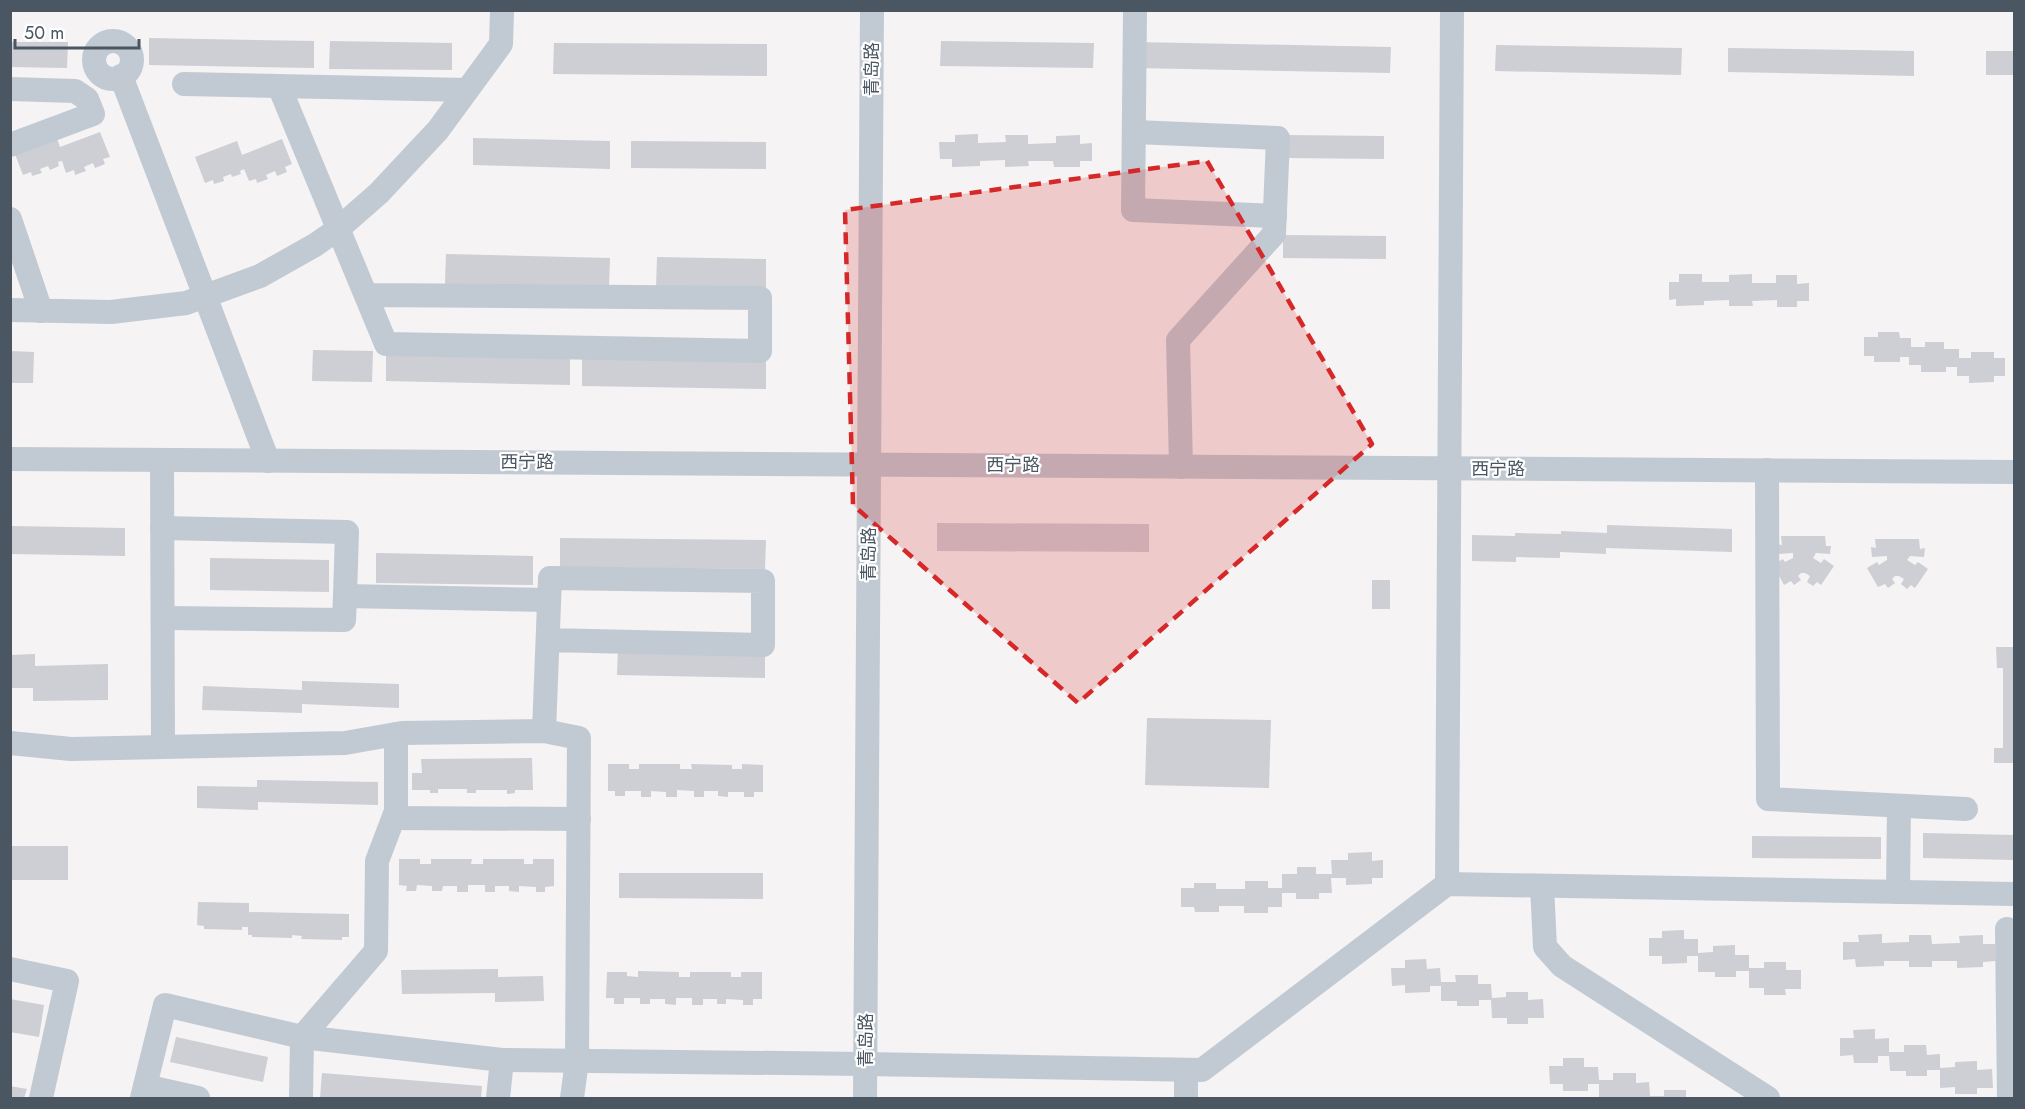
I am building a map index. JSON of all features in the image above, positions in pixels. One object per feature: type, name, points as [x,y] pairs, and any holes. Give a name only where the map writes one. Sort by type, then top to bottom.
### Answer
[{"type":"street","points":[[10,310],[111,312],[186,303],[260,276],[315,245],[338,229],[379,192],[438,130],[501,44],[502,10]]},
{"type":"street","name":"青岛路","points":[[865,1098],[872,10]]},
{"type":"street","points":[[1135,10],[1133,210],[1275,216]]},
{"type":"street","points":[[1446,884],[1452,10]]},
{"type":"street","points":[[121,76],[268,460]]},
{"type":"street","points":[[184,84],[467,90]]},
{"type":"street","points":[[279,86],[386,344],[760,351],[759,298],[366,295]]},
{"type":"street","points":[[10,89],[75,91],[87,99],[93,114],[10,145]]},
{"type":"street","points":[[1135,132],[1278,138],[1274,234],[1178,340],[1181,466]]},
{"type":"street","points":[[10,219],[41,312]]},
{"type":"street","name":"西宁路","points":[[10,459],[2014,472]]},
{"type":"street","points":[[162,460],[163,746]]},
{"type":"street","points":[[1767,470],[1768,800],[1966,809]]},
{"type":"street","points":[[162,528],[347,532],[344,620],[163,618]]},
{"type":"street","points":[[544,731],[550,578],[763,581],[764,645],[548,640]]},
{"type":"street","points":[[345,596],[549,600]]},
{"type":"street","points":[[10,743],[71,749],[345,743],[396,735],[544,731],[579,738],[577,1061],[572,1098]]},
{"type":"street","points":[[301,1098],[302,1037],[376,951],[377,861],[396,811],[396,735]]},
{"type":"street","points":[[1898,892],[1899,807]]},
{"type":"street","points":[[394,818],[579,819]]},
{"type":"street","points":[[198,1098],[143,1092],[165,1005],[302,1037],[502,1060],[1202,1070],[1446,884],[2014,894]]},
{"type":"street","points":[[1542,886],[1545,947],[1562,966],[1768,1098]]},
{"type":"street","points":[[2007,929],[2009,1098]]},
{"type":"street","points":[[10,969],[67,981],[41,1098]]},
{"type":"street","points":[[498,1098],[502,1060]]},
{"type":"street","points":[[1186,1070],[1186,1098]]},
{"type":"highlighted area","points":[[1207,161],[1372,444],[1078,703],[853,505],[845,210]]},
{"type":"building","points":[[149,38],[314,41],[314,68],[149,65]]},
{"type":"building","points":[[330,41],[452,43],[452,70],[329,69]]},
{"type":"building","points":[[941,41],[1094,43],[1093,68],[940,66]]},
{"type":"building","points":[[10,42],[68,42],[67,68],[10,67]]},
{"type":"building","points":[[1137,42],[1391,47],[1390,73],[1137,68]]},
{"type":"building","points":[[554,43],[767,44],[767,76],[553,74]]},
{"type":"building","points":[[1496,45],[1682,48],[1681,75],[1495,71]]},
{"type":"building","points":[[1728,48],[1914,51],[1914,76],[1728,72]]},
{"type":"building","points":[[1986,51],[2014,51],[2014,75],[1986,75]]},
{"type":"building","points":[[100,132],[110,157],[103,159],[105,164],[95,168],[93,163],[84,167],[86,171],[75,175],[74,170],[66,173],[62,161],[58,162],[59,166],[50,170],[48,166],[40,169],[42,173],[32,176],[31,172],[23,175],[13,149],[55,133],[60,147]]},
{"type":"building","points":[[978,134],[978,143],[1006,142],[1005,135],[1028,135],[1028,144],[1056,143],[1056,136],[1080,135],[1080,144],[1092,143],[1092,161],[1080,161],[1080,167],[1054,167],[1053,161],[1028,161],[1029,166],[1005,167],[1005,160],[980,161],[980,166],[952,167],[952,159],[940,159],[939,142],[955,142],[955,135]]},
{"type":"building","points":[[1287,135],[1384,136],[1384,159],[1287,158]]},
{"type":"building","points":[[473,138],[610,141],[610,169],[473,165]]},
{"type":"building","points":[[282,139],[292,164],[285,167],[287,172],[277,176],[275,171],[266,175],[268,179],[257,183],[256,179],[249,181],[244,169],[240,171],[241,174],[223,177],[224,181],[214,184],[213,180],[205,183],[195,157],[237,141],[242,155]]},
{"type":"building","points":[[631,141],[766,142],[766,169],[631,168]]},
{"type":"building","points":[[1283,235],[1386,236],[1386,259],[1283,258]]},
{"type":"building","points":[[446,254],[610,258],[609,287],[445,284]]},
{"type":"building","points":[[657,257],[766,259],[766,290],[656,288]]},
{"type":"building","points":[[1679,274],[1702,274],[1702,282],[1729,282],[1729,275],[1752,274],[1752,283],[1776,283],[1776,275],[1797,275],[1797,284],[1809,283],[1809,301],[1797,301],[1797,307],[1777,307],[1777,300],[1752,301],[1753,306],[1729,306],[1729,300],[1704,301],[1704,305],[1676,306],[1676,299],[1669,300],[1669,282],[1679,282]]},
{"type":"building","points":[[1878,332],[1899,332],[1900,338],[1911,338],[1911,347],[1925,347],[1925,342],[1944,342],[1944,349],[1959,349],[1959,358],[1971,358],[1971,352],[1994,352],[1994,358],[2005,358],[2005,376],[1994,376],[1994,382],[1969,383],[1969,376],[1957,376],[1957,367],[1946,367],[1946,372],[1921,372],[1921,365],[1909,365],[1909,357],[1900,357],[1900,362],[1874,362],[1874,356],[1864,356],[1864,337],[1878,337]]},
{"type":"building","points":[[313,350],[373,351],[372,382],[312,381]]},
{"type":"building","points":[[10,351],[34,352],[33,383],[10,383]]},
{"type":"building","points":[[386,352],[570,356],[570,385],[386,381]]},
{"type":"building","points":[[582,357],[766,360],[766,389],[582,386]]},
{"type":"building","points":[[937,523],[1149,524],[1149,552],[937,551]]},
{"type":"building","points":[[1607,525],[1732,529],[1732,552],[1606,548],[1606,554],[1560,552],[1560,558],[1516,557],[1516,562],[1472,561],[1472,535],[1561,534],[1561,531],[1607,533]]},
{"type":"building","points":[[10,526],[125,528],[125,556],[10,554]]},
{"type":"building","points":[[1781,536],[1825,536],[1826,546],[1831,546],[1830,554],[1816,553],[1813,558],[1821,563],[1824,559],[1834,566],[1821,585],[1817,582],[1813,586],[1807,582],[1810,576],[1801,573],[1798,576],[1801,580],[1794,585],[1791,581],[1784,585],[1773,565],[1783,559],[1785,562],[1793,558],[1793,553],[1778,554],[1777,544],[1782,545]]},
{"type":"building","points":[[560,538],[766,540],[765,569],[560,567]]},
{"type":"building","points":[[1875,539],[1919,539],[1920,549],[1925,548],[1924,557],[1910,556],[1907,560],[1915,565],[1918,562],[1928,569],[1915,588],[1911,585],[1907,589],[1901,584],[1904,579],[1899,576],[1892,579],[1895,583],[1888,588],[1885,584],[1878,587],[1867,568],[1877,562],[1879,565],[1887,560],[1887,556],[1872,557],[1871,547],[1876,548]]},
{"type":"building","points":[[376,553],[533,556],[533,585],[376,583]]},
{"type":"building","points":[[210,558],[329,560],[329,592],[210,590]]},
{"type":"building","points":[[1372,580],[1390,580],[1390,609],[1372,609]]},
{"type":"building","points":[[1996,647],[2014,647],[2014,763],[1994,763],[1994,748],[2003,748],[2003,668],[1997,668]]},
{"type":"building","points":[[618,648],[765,651],[765,678],[617,675]]},
{"type":"building","points":[[35,654],[35,666],[108,664],[108,700],[33,701],[33,688],[10,688],[10,655]]},
{"type":"building","points":[[302,681],[399,684],[399,708],[302,704],[302,713],[202,710],[203,686],[302,690]]},
{"type":"building","points":[[1147,718],[1271,720],[1269,788],[1145,785]]},
{"type":"building","points":[[532,758],[533,790],[515,790],[515,793],[507,794],[507,790],[476,790],[476,793],[467,793],[467,789],[438,789],[438,793],[430,793],[430,790],[412,790],[412,773],[422,773],[421,759]]},
{"type":"building","points":[[608,764],[629,764],[629,769],[639,769],[639,764],[680,764],[680,769],[692,769],[691,764],[732,765],[732,769],[742,769],[742,764],[763,765],[763,792],[754,792],[754,797],[744,797],[744,792],[728,792],[728,797],[718,796],[718,791],[704,791],[704,797],[694,797],[694,791],[677,790],[677,797],[666,797],[666,792],[651,791],[651,797],[641,797],[641,791],[625,791],[625,796],[615,796],[615,791],[608,791]]},
{"type":"building","points":[[257,780],[378,782],[378,805],[258,802],[258,810],[197,808],[197,786],[257,787]]},
{"type":"building","points":[[1923,833],[2014,835],[2014,860],[1923,858]]},
{"type":"building","points":[[1752,836],[1881,837],[1881,859],[1752,858]]},
{"type":"building","points":[[10,846],[68,846],[68,880],[10,880]]},
{"type":"building","points":[[1372,852],[1372,861],[1383,860],[1383,878],[1372,878],[1372,884],[1346,885],[1346,878],[1331,878],[1332,893],[1319,893],[1319,899],[1296,899],[1296,893],[1282,893],[1282,907],[1268,907],[1268,913],[1244,913],[1244,906],[1219,906],[1219,912],[1195,912],[1194,907],[1181,907],[1181,888],[1194,888],[1194,883],[1216,883],[1216,889],[1245,889],[1245,881],[1268,881],[1268,888],[1282,888],[1282,874],[1297,874],[1297,867],[1316,867],[1316,874],[1332,874],[1331,860],[1348,860],[1348,853]]},
{"type":"building","points":[[399,859],[420,859],[420,864],[431,864],[431,859],[472,859],[471,864],[483,864],[483,859],[524,859],[524,864],[533,864],[533,859],[554,859],[554,886],[545,887],[545,892],[536,892],[536,887],[519,886],[519,892],[509,891],[509,886],[495,886],[495,892],[485,892],[485,885],[468,885],[468,892],[457,892],[457,886],[443,886],[442,891],[432,891],[432,886],[417,885],[416,891],[406,891],[407,886],[399,885]]},
{"type":"building","points":[[619,873],[763,873],[763,899],[619,898]]},
{"type":"building","points":[[198,902],[249,903],[249,912],[349,914],[349,937],[342,937],[342,940],[301,939],[302,936],[292,935],[292,938],[252,937],[248,935],[248,927],[242,927],[242,930],[204,929],[204,926],[197,925]]},
{"type":"building","points":[[1684,930],[1684,939],[1698,939],[1698,953],[1713,952],[1713,946],[1735,945],[1735,955],[1749,955],[1749,968],[1764,968],[1764,962],[1786,962],[1786,970],[1801,970],[1801,989],[1785,989],[1786,995],[1764,995],[1764,988],[1749,988],[1749,971],[1736,971],[1736,977],[1715,977],[1715,972],[1698,972],[1698,956],[1687,956],[1687,963],[1662,964],[1662,956],[1649,956],[1649,938],[1662,938],[1662,931]]},
{"type":"building","points":[[1882,934],[1882,943],[1909,942],[1909,935],[1931,935],[1932,944],[1960,943],[1959,936],[1983,935],[1983,944],[1995,944],[1996,961],[1983,962],[1983,967],[1957,968],[1957,961],[1932,961],[1932,967],[1909,967],[1909,961],[1884,961],[1884,966],[1856,967],[1855,959],[1843,960],[1843,942],[1859,942],[1858,935]]},
{"type":"building","points":[[1426,959],[1427,969],[1440,968],[1441,982],[1456,982],[1455,975],[1478,975],[1478,984],[1491,984],[1492,998],[1506,997],[1506,992],[1528,992],[1528,1000],[1543,999],[1544,1018],[1528,1018],[1528,1024],[1507,1024],[1507,1018],[1492,1018],[1491,1000],[1479,1000],[1479,1006],[1457,1006],[1457,1001],[1441,1001],[1441,986],[1430,986],[1430,992],[1405,993],[1405,985],[1392,986],[1391,968],[1405,968],[1405,960]]},
{"type":"building","points":[[498,969],[498,977],[543,976],[544,1001],[495,1002],[495,993],[402,994],[401,970]]},
{"type":"building","points":[[638,971],[679,972],[679,977],[690,977],[690,972],[731,972],[731,977],[741,977],[741,972],[762,972],[762,999],[753,999],[753,1005],[743,1005],[743,1000],[726,999],[726,1004],[717,1004],[717,999],[703,999],[703,1005],[692,1005],[692,998],[676,998],[676,1005],[665,1004],[665,999],[650,999],[650,1004],[640,1004],[640,998],[624,998],[624,1004],[614,1004],[614,998],[606,998],[607,972],[627,972],[627,976],[638,977]]},
{"type":"building","points":[[10,999],[44,1005],[39,1037],[10,1032]]},
{"type":"building","points":[[1875,1029],[1875,1039],[1889,1038],[1889,1052],[1904,1052],[1904,1045],[1926,1045],[1927,1055],[1940,1054],[1940,1068],[1955,1067],[1955,1062],[1977,1061],[1977,1070],[1992,1069],[1993,1088],[1977,1088],[1977,1094],[1955,1094],[1955,1087],[1940,1088],[1940,1070],[1927,1070],[1927,1076],[1906,1076],[1906,1071],[1890,1071],[1889,1056],[1878,1056],[1878,1063],[1854,1063],[1853,1055],[1840,1056],[1840,1038],[1854,1038],[1853,1030]]},
{"type":"building","points":[[176,1037],[268,1057],[263,1082],[170,1062]]},
{"type":"building","points":[[1563,1058],[1584,1058],[1584,1067],[1598,1067],[1599,1080],[1613,1080],[1613,1073],[1636,1073],[1636,1083],[1649,1082],[1650,1096],[1664,1096],[1664,1090],[1686,1090],[1686,1098],[1599,1098],[1599,1084],[1588,1084],[1588,1091],[1563,1091],[1563,1084],[1550,1084],[1549,1066],[1563,1066]]},
{"type":"building","points":[[322,1073],[482,1086],[481,1098],[320,1098]]},
{"type":"building","points":[[10,1086],[27,1089],[24,1098],[10,1098]]}]
